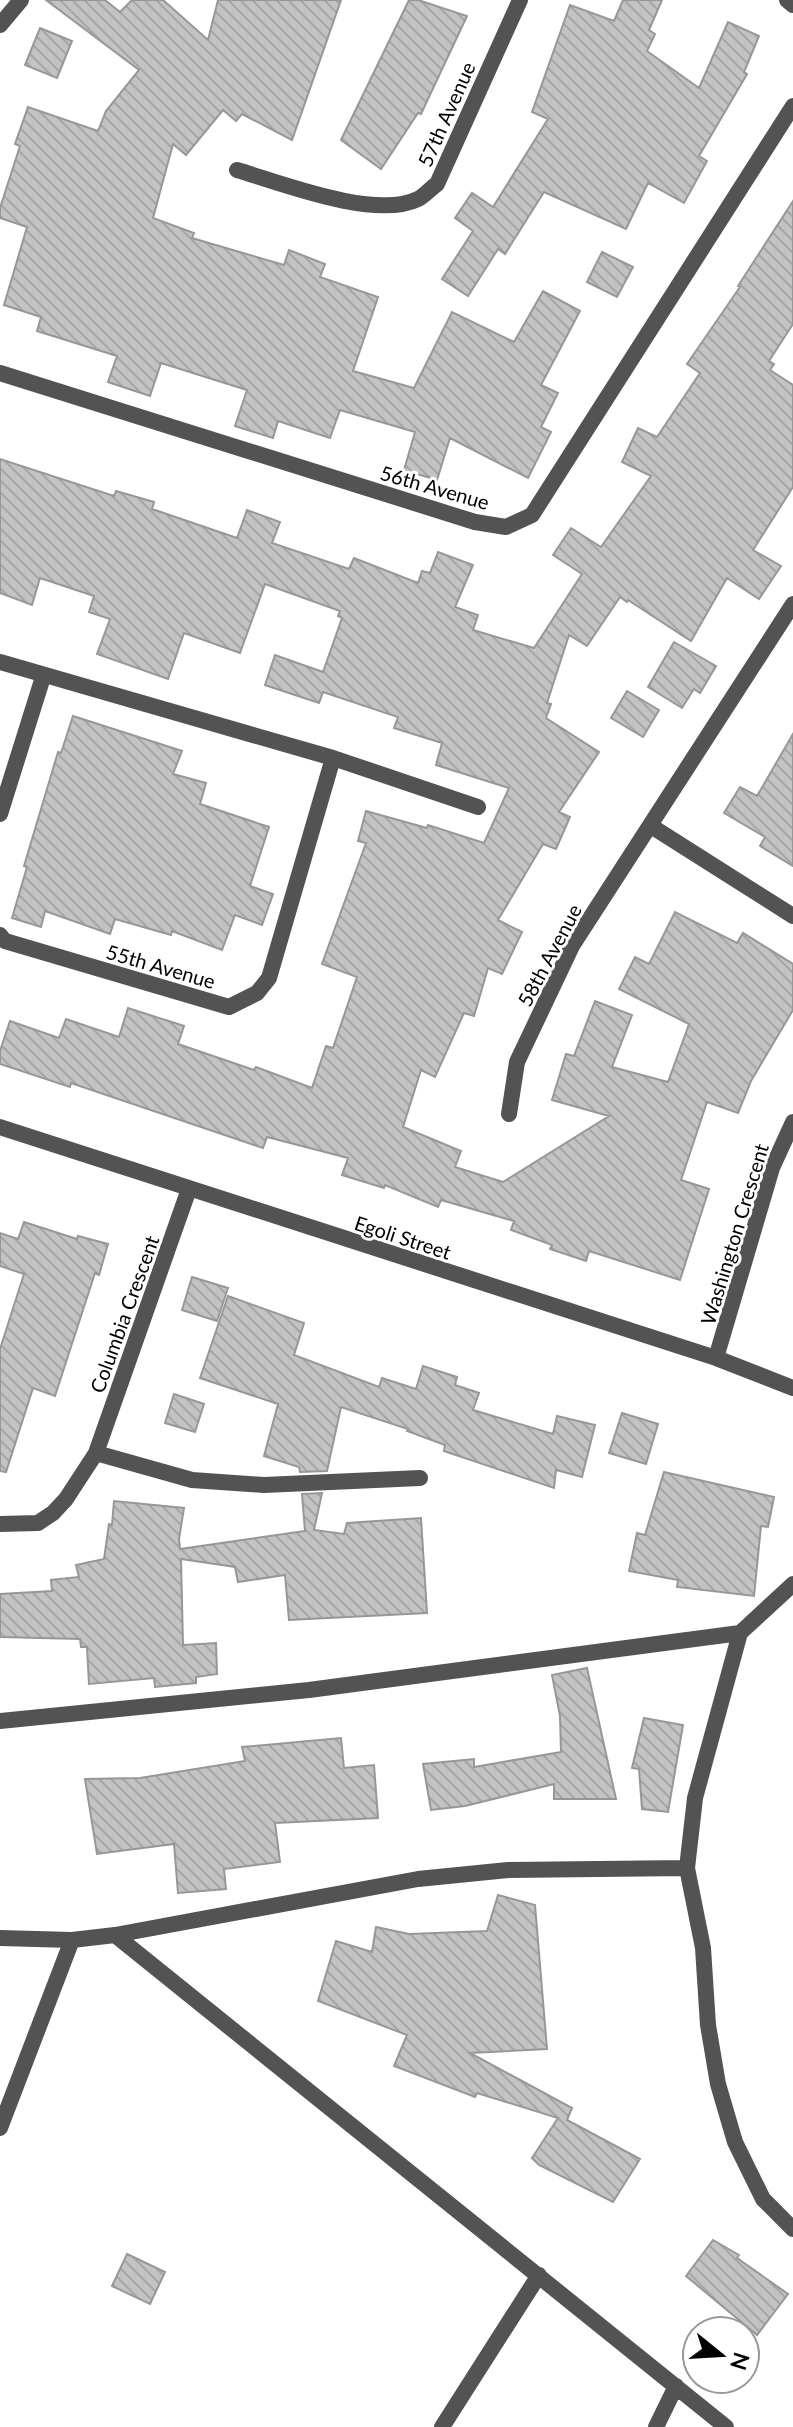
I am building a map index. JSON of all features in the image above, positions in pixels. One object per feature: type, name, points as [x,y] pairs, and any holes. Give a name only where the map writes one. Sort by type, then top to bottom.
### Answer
[{"type":"street","points":[[0,25],[21,0]]},
{"type":"street","name":"57th Avenue","points":[[237,170],[349,203],[392,206],[418,199],[437,184],[520,0]]},
{"type":"street","points":[[787,0],[793,5]]},
{"type":"street","name":"56th Avenue","points":[[0,373],[475,522],[506,527],[532,515],[793,106]]},
{"type":"street","name":"58th Avenue","points":[[509,1114],[517,1062],[572,946],[793,604]]},
{"type":"street","points":[[0,662],[43,677],[333,758],[478,807]]},
{"type":"street","points":[[0,814],[43,677]]},
{"type":"street","name":"55th Avenue","points":[[0,935],[5,941],[229,1007],[257,993],[269,978],[333,758]]},
{"type":"street","points":[[651,826],[793,916]]},
{"type":"street","name":"Washington Crescent","points":[[716,1358],[772,1168],[793,1122]]},
{"type":"street","name":"Egoli Street","points":[[0,1127],[716,1358],[793,1388]]},
{"type":"street","name":"Columbia Crescent","points":[[0,1524],[38,1523],[53,1513],[66,1499],[96,1453],[189,1189]]},
{"type":"street","points":[[96,1453],[192,1480],[264,1485],[420,1478]]},
{"type":"street","points":[[793,1584],[740,1633],[695,1798],[687,1868],[703,1948],[708,2025],[718,2084],[735,2142],[763,2199],[793,2229]]},
{"type":"street","points":[[0,1721],[309,1690],[740,1633]]},
{"type":"street","points":[[0,1938],[72,1940],[115,1935],[418,1879],[508,1870],[687,1868]]},
{"type":"street","points":[[115,1935],[726,2427]]},
{"type":"street","points":[[0,2128],[72,1940]]},
{"type":"street","points":[[442,2427],[539,2275]]},
{"type":"street","points":[[656,2427],[676,2386]]},
{"type":"building","points":[[46,0],[105,0],[120,12],[132,0],[163,0],[208,40],[218,0],[341,0],[292,140],[242,114],[236,121],[223,110],[186,155],[173,144],[153,218],[194,233],[192,238],[284,265],[289,250],[325,264],[320,277],[378,297],[353,371],[414,388],[452,312],[514,342],[543,291],[580,311],[541,385],[558,393],[541,427],[551,432],[528,478],[450,438],[437,480],[404,470],[415,432],[340,410],[330,438],[278,421],[273,438],[235,426],[247,390],[161,363],[150,396],[108,382],[117,356],[37,331],[41,317],[4,305],[27,227],[0,218],[0,208],[20,146],[15,144],[28,107],[98,131],[106,111],[139,70]]},
{"type":"building","points":[[409,0],[467,16],[421,114],[418,113],[381,169],[341,140]]},
{"type":"building","points":[[623,0],[662,0],[649,30],[655,34],[647,51],[699,88],[728,22],[759,36],[744,72],[747,74],[699,156],[707,161],[684,203],[648,183],[626,229],[544,192],[505,254],[498,249],[468,296],[442,279],[473,231],[455,218],[472,193],[493,207],[548,119],[532,112],[570,5],[614,21]]},
{"type":"building","points":[[40,28],[72,41],[57,78],[25,65]]},
{"type":"building","points":[[793,201],[793,324],[769,361],[774,364],[770,370],[793,385],[793,487],[753,550],[781,566],[759,599],[727,578],[691,641],[620,597],[587,646],[569,635],[547,703],[551,704],[546,718],[599,752],[559,812],[570,817],[556,849],[543,844],[498,920],[522,932],[502,974],[488,968],[474,1016],[464,1013],[435,1077],[421,1070],[403,1127],[461,1151],[455,1167],[503,1182],[609,1116],[552,1100],[566,1054],[574,1056],[595,1001],[632,1015],[612,1067],[668,1082],[689,1024],[619,989],[635,957],[649,964],[675,912],[737,943],[743,933],[793,964],[793,1010],[751,1081],[738,1113],[707,1102],[681,1180],[709,1189],[680,1280],[589,1251],[586,1261],[550,1249],[552,1245],[511,1230],[514,1221],[441,1200],[438,1207],[385,1185],[384,1188],[342,1175],[348,1158],[267,1137],[263,1148],[71,1083],[70,1087],[0,1064],[0,1051],[10,1021],[59,1038],[66,1019],[119,1037],[128,1008],[184,1026],[178,1044],[254,1070],[256,1067],[312,1088],[326,1046],[333,1048],[357,977],[322,964],[366,843],[358,841],[366,811],[427,828],[428,825],[484,843],[509,788],[436,765],[442,743],[394,728],[398,717],[323,692],[319,703],[265,685],[275,655],[323,672],[342,618],[338,616],[340,611],[265,584],[240,653],[184,633],[168,679],[97,654],[110,619],[89,612],[94,596],[40,578],[32,605],[0,593],[0,459],[114,496],[116,491],[154,502],[152,509],[237,538],[247,510],[280,522],[272,543],[349,569],[354,558],[418,583],[422,571],[430,573],[438,552],[473,565],[455,607],[478,615],[473,630],[534,648],[582,574],[553,555],[571,528],[601,547],[651,476],[622,462],[638,428],[657,437],[700,373],[687,364],[740,287]]},
{"type":"building","points":[[602,252],[633,267],[617,297],[587,282]]},
{"type":"building","points":[[674,642],[716,666],[700,693],[694,689],[682,708],[648,687]]},
{"type":"building","points":[[627,691],[659,710],[643,737],[611,718]]},
{"type":"building","points":[[73,716],[182,751],[173,774],[206,783],[200,804],[269,827],[250,886],[273,894],[262,925],[235,915],[222,950],[172,931],[171,935],[115,919],[110,934],[45,911],[41,927],[12,918],[58,752],[61,753]]},
{"type":"building","points":[[793,734],[793,866],[760,846],[765,837],[724,813],[740,787],[757,796]]},
{"type":"building","points":[[24,1222],[77,1239],[78,1236],[108,1244],[99,1275],[95,1273],[55,1396],[33,1388],[6,1472],[0,1471],[0,1349],[24,1274],[0,1266],[0,1233],[18,1239]]},
{"type":"building","points":[[192,1277],[228,1288],[217,1321],[182,1310]]},
{"type":"building","points":[[228,1296],[304,1323],[294,1355],[379,1387],[382,1378],[416,1389],[423,1366],[457,1377],[455,1385],[479,1393],[473,1410],[553,1434],[557,1416],[595,1425],[582,1477],[556,1470],[554,1488],[444,1451],[445,1445],[408,1429],[341,1407],[327,1471],[300,1472],[299,1467],[264,1456],[278,1404],[200,1378]]},
{"type":"building","points":[[174,1394],[204,1404],[195,1432],[165,1423]]},
{"type":"building","points":[[622,1413],[658,1424],[646,1464],[609,1453]]},
{"type":"building","points":[[664,1472],[774,1497],[768,1527],[761,1526],[754,1596],[677,1587],[678,1580],[629,1571],[637,1533],[645,1535]]},
{"type":"building","points":[[322,1493],[314,1530],[344,1534],[347,1523],[421,1518],[427,1613],[289,1620],[285,1575],[238,1582],[235,1567],[181,1559],[183,1645],[216,1643],[217,1674],[196,1677],[196,1683],[155,1687],[154,1678],[89,1684],[87,1647],[81,1647],[80,1639],[0,1637],[0,1594],[52,1591],[51,1580],[79,1577],[76,1565],[104,1559],[114,1501],[184,1508],[180,1549],[305,1531],[302,1494]]},
{"type":"building","points":[[587,1668],[616,1799],[554,1799],[554,1784],[465,1806],[431,1810],[423,1764],[474,1759],[474,1767],[561,1752],[560,1716],[552,1675]]},
{"type":"building","points":[[644,1718],[683,1725],[668,1812],[642,1809],[639,1769],[632,1768]]},
{"type":"building","points":[[341,1738],[344,1768],[374,1765],[378,1818],[275,1823],[280,1862],[224,1869],[226,1889],[178,1893],[174,1844],[97,1854],[85,1779],[140,1778],[245,1761],[242,1747]]},
{"type":"building","points":[[498,1895],[535,1905],[547,2049],[470,2053],[572,2108],[567,2120],[640,2159],[613,2202],[539,2165],[532,2158],[558,2118],[477,2093],[475,2097],[394,2066],[407,2035],[318,2001],[336,1941],[372,1952],[376,1927],[409,1934],[487,1931]]},
{"type":"building","points":[[713,2240],[739,2255],[737,2258],[788,2294],[761,2330],[761,2315],[733,2315],[686,2276]]},
{"type":"building","points":[[127,2254],[165,2272],[150,2304],[112,2286]]}]
